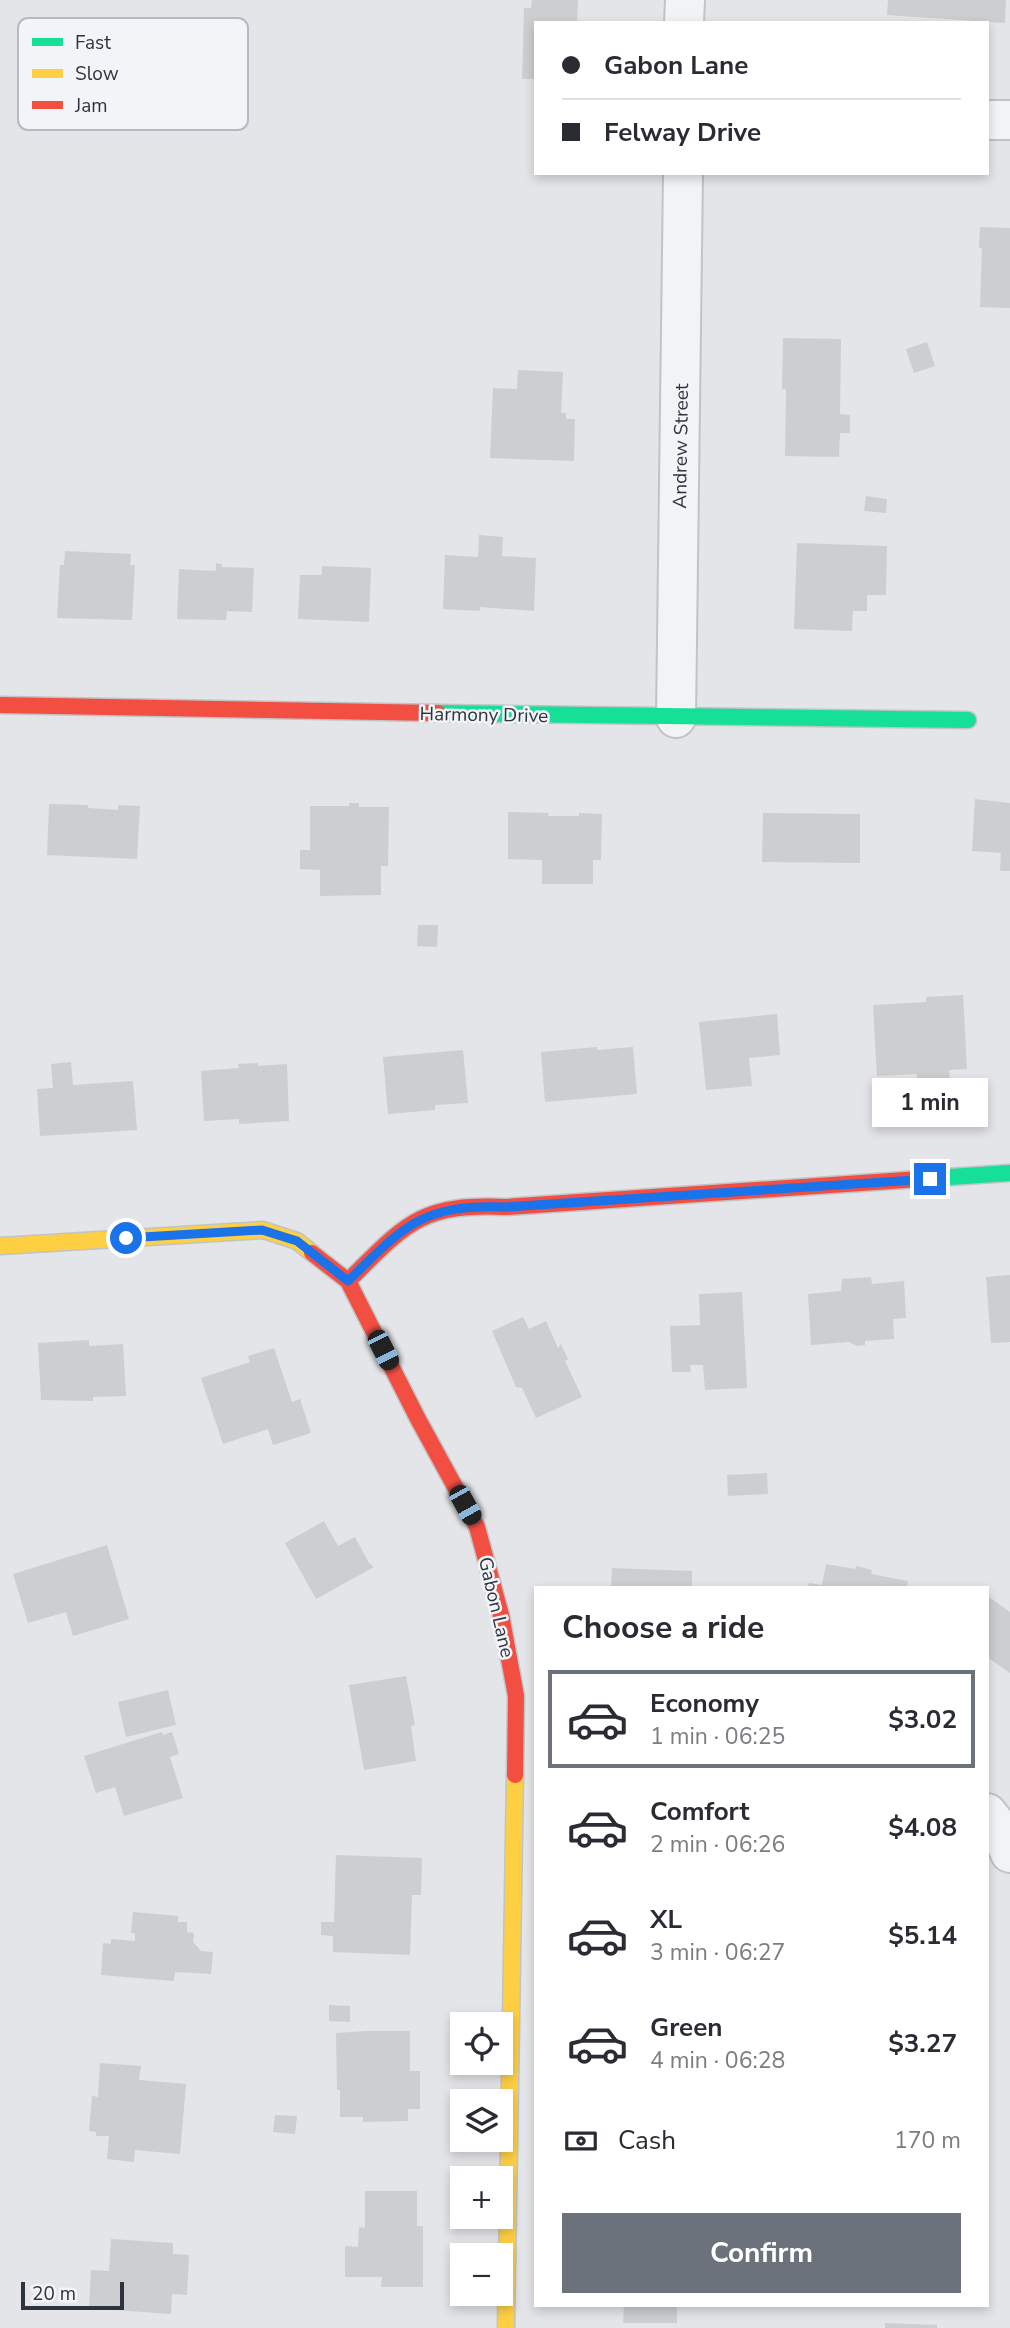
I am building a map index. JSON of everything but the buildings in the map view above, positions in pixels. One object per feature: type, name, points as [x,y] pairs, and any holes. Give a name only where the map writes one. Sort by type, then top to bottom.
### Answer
[{"type":"street","points":[[684,0],[684,21]]},
{"type":"street","points":[[989,120],[1010,120]]},
{"type":"street","name":"Andrew Street","points":[[676,718],[683,175]]},
{"type":"street","name":"Harmony Drive","points":[[0,705],[676,718],[968,720]]},
{"type":"street","points":[[348,1281],[394,1236],[431,1213],[469,1206],[506,1207],[1010,1173]]},
{"type":"street","name":"Gabon Lane","points":[[0,1246],[262,1230],[297,1241],[348,1281],[477,1527],[526,1695],[506,2328]]},
{"type":"street","points":[[989,1816],[1001,1831],[1010,1853]]},
{"type":"traffic: fast","points":[[438,713],[968,720]]},
{"type":"traffic: fast","points":[[920,1179],[1010,1173]]},
{"type":"traffic: slow","points":[[0,1246],[263,1230],[297,1241],[312,1253]]},
{"type":"traffic: slow","points":[[506,2328],[515,1775]]},
{"type":"traffic: jam","points":[[0,705],[438,713]]},
{"type":"traffic: jam","points":[[348,1281],[401,1231],[416,1221],[453,1209],[920,1179]]},
{"type":"traffic: jam","points":[[312,1253],[348,1281],[477,1527],[501,1615],[516,1696],[515,1775]]},
{"type":"route","points":[[126,1238],[262,1230],[297,1241],[348,1281],[394,1236],[431,1213],[469,1206],[506,1207],[930,1179]]}]
